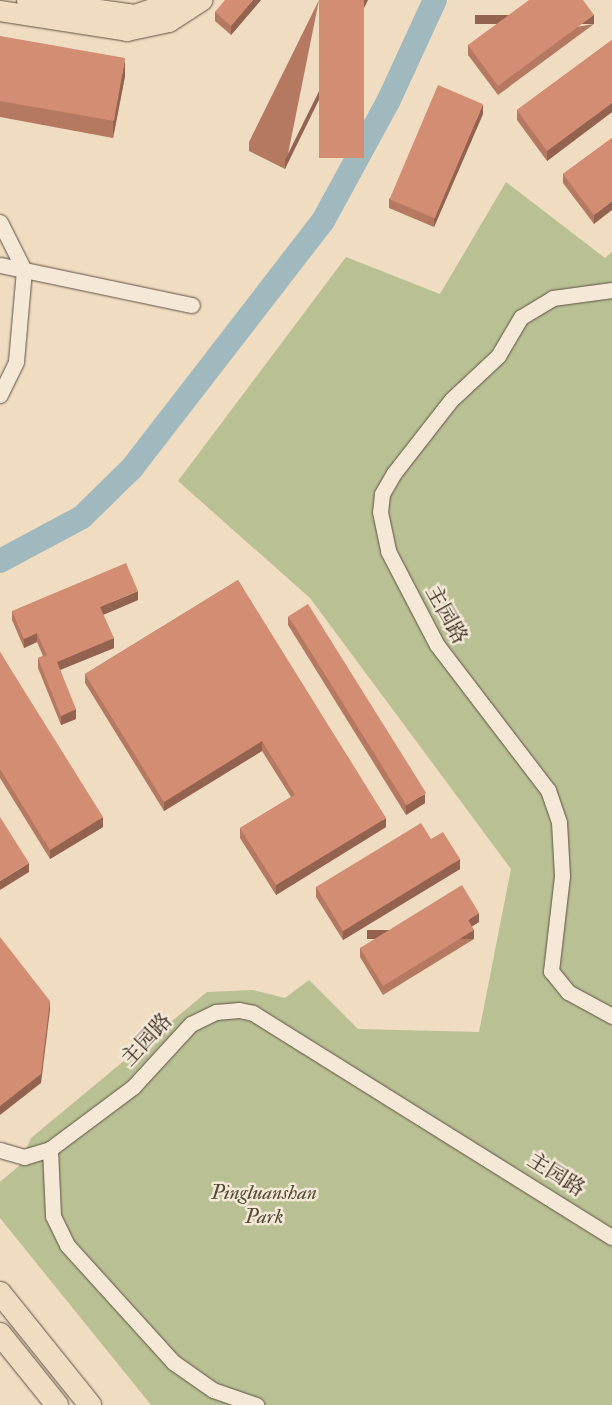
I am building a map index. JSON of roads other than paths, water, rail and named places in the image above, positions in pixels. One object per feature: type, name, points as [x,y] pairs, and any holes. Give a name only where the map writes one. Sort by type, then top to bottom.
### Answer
[{"type":"highway","points":[[0,1293],[90,1405]]},
{"type":"highway","points":[[0,1334],[57,1405]]},
{"type":"main road","points":[[27,0],[135,15],[178,0]]},
{"type":"main road","points":[[0,11],[127,31],[169,22],[202,0]]},
{"type":"street","points":[[0,222],[24,270],[16,362],[0,395]]},
{"type":"street","points":[[0,266],[192,305]]},
{"type":"street","name":"主园路","points":[[612,290],[553,298],[521,317],[494,361],[451,400],[390,478],[380,512],[388,552],[438,645],[548,790],[559,822],[562,876],[551,971],[568,992],[612,1016]]},
{"type":"street","name":"主园路","points":[[0,1150],[24,1157],[50,1149],[134,1087],[191,1024],[216,1012],[239,1010],[253,1013],[612,1237]]},
{"type":"street","points":[[50,1149],[53,1216],[67,1245],[168,1358],[213,1390],[256,1405]]},
{"type":"waterway","points":[[0,561],[82,517],[132,468],[323,221],[388,102],[435,0]]},
{"type":"park label","name":"Pingluanshan Park","points":[[264,1205]]}]
